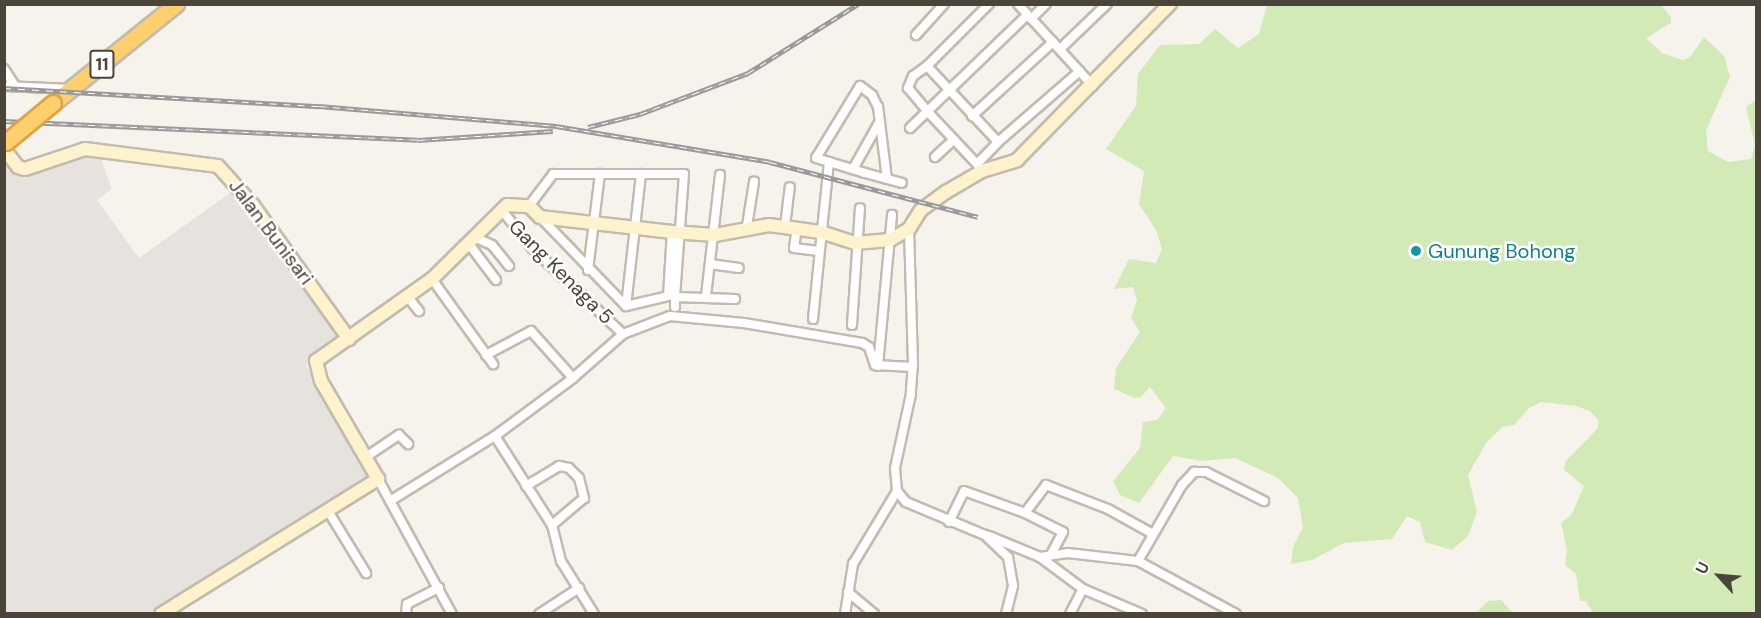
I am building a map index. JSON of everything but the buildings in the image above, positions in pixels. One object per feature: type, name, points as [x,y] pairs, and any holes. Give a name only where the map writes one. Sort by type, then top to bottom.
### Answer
[{"type":"highway","name":"11","points":[[5,145],[53,103],[176,4]]},
{"type":"main road","points":[[161,614],[378,479],[315,368],[318,359],[432,279],[472,241],[501,209],[512,204],[529,206],[540,217],[675,232],[715,235],[747,226],[791,226],[821,232],[855,243],[890,240],[909,229],[921,210],[946,192],[982,171],[1017,160],[1093,86],[1170,4]]},
{"type":"main road","name":"Jalan Bunisari","points":[[5,145],[18,167],[25,169],[85,149],[218,166],[253,205],[349,339]]},
{"type":"street","points":[[916,35],[944,4]]},
{"type":"street","points":[[989,4],[927,66],[913,76],[908,88],[977,164],[998,142],[1080,71]]},
{"type":"street","points":[[1018,4],[1093,86]]},
{"type":"street","points":[[910,128],[1029,17],[1046,4]]},
{"type":"street","points":[[972,116],[1107,4]]},
{"type":"street","points":[[927,66],[998,142]]},
{"type":"street","points":[[4,69],[15,86]]},
{"type":"street","points":[[4,86],[71,89]]},
{"type":"street","points":[[887,178],[880,120],[872,95],[858,86],[816,158],[902,183]]},
{"type":"street","points":[[853,169],[880,120]]},
{"type":"street","points":[[935,157],[953,140]]},
{"type":"street","points":[[813,319],[829,162]]},
{"type":"street","points":[[529,206],[553,174],[684,174],[668,296],[626,306]]},
{"type":"street","points":[[588,270],[600,174]]},
{"type":"street","points":[[626,306],[641,174]]},
{"type":"street","points":[[706,296],[715,235],[720,175]]},
{"type":"street","points":[[747,226],[754,182]]},
{"type":"street","points":[[790,187],[794,248],[819,251]]},
{"type":"street","points":[[852,326],[855,243],[860,208]]},
{"type":"street","name":"Gang Kenaga 5","points":[[501,209],[532,248],[623,334]]},
{"type":"street","points":[[878,366],[892,215]]},
{"type":"street","points":[[540,217],[588,270],[626,306]]},
{"type":"street","points":[[909,229],[913,367],[895,468],[897,491],[906,502],[949,522],[1040,556],[1083,589],[1143,614]]},
{"type":"street","points":[[675,232],[675,307]]},
{"type":"street","points":[[472,241],[492,246],[509,266]]},
{"type":"street","points":[[472,241],[496,280]]},
{"type":"street","points":[[710,264],[739,268]]},
{"type":"street","points":[[432,279],[493,364]]},
{"type":"street","points":[[675,297],[706,296],[735,299]]},
{"type":"street","points":[[408,297],[419,311]]},
{"type":"street","points":[[390,501],[495,436],[573,378],[623,334],[670,316],[744,322],[862,343],[869,347],[878,366]]},
{"type":"street","points":[[486,355],[530,330],[573,378]]},
{"type":"street","points":[[878,366],[913,367]]},
{"type":"street","points":[[366,457],[399,435],[408,444]]},
{"type":"street","points":[[495,436],[552,525],[561,561],[594,614]]},
{"type":"street","points":[[526,486],[559,466],[569,468],[579,477],[584,498],[552,525]]},
{"type":"street","points":[[1138,561],[1182,485],[1199,470],[1264,501]]},
{"type":"street","points":[[378,479],[452,614]]},
{"type":"street","points":[[1025,513],[1046,485],[1108,509],[1152,534]]},
{"type":"street","points":[[845,614],[853,564],[897,491]]},
{"type":"street","points":[[949,522],[964,491],[1025,513],[1063,532],[1052,553]]},
{"type":"street","points":[[328,510],[366,573]]},
{"type":"street","points":[[986,535],[1012,562],[1014,586],[1006,614]]},
{"type":"street","points":[[1040,556],[1052,553],[1138,561],[1236,614]]},
{"type":"street","points":[[406,614],[406,604],[439,588]]},
{"type":"street","points":[[539,614],[579,588]]},
{"type":"street","points":[[1070,614],[1083,589]]},
{"type":"street","points":[[848,592],[874,614]]},
{"type":"shaded area","points":[[80,153],[100,157],[112,189],[97,200],[139,258],[234,190],[340,339],[306,365],[369,476],[336,501],[150,613],[5,614],[5,158],[16,172]]},
{"type":"green space","points":[[1267,5],[1661,5],[1671,17],[1671,23],[1646,38],[1662,53],[1683,60],[1690,57],[1704,37],[1724,56],[1730,77],[1706,130],[1708,151],[1728,162],[1751,159],[1755,145],[1746,107],[1756,100],[1756,613],[1593,613],[1586,601],[1580,601],[1576,574],[1565,565],[1567,550],[1561,523],[1572,514],[1584,486],[1564,470],[1565,462],[1597,429],[1599,421],[1590,411],[1576,406],[1541,402],[1529,408],[1514,425],[1502,427],[1486,443],[1468,475],[1477,512],[1468,536],[1452,550],[1425,542],[1420,522],[1407,516],[1392,539],[1344,543],[1312,560],[1291,564],[1293,547],[1303,527],[1298,498],[1278,478],[1235,458],[1202,461],[1173,456],[1139,503],[1120,495],[1113,481],[1140,448],[1143,422],[1157,420],[1166,408],[1150,387],[1141,397],[1134,398],[1114,389],[1116,368],[1140,332],[1131,318],[1137,300],[1133,287],[1114,289],[1129,259],[1156,263],[1162,249],[1156,230],[1139,204],[1144,171],[1106,149],[1136,106],[1138,74],[1160,45],[1199,44],[1215,29],[1238,48],[1259,34]]},
{"type":"green space","points":[[1501,600],[1513,613],[1476,613],[1488,601]]},
{"type":"railway","points":[[588,127],[640,114],[748,73],[858,4]]},
{"type":"railway","points":[[4,88],[319,106],[556,126],[770,162],[978,217]]},
{"type":"railway","points":[[4,121],[418,140],[553,131]]},
{"type":"place","name":"Gunung Bohong","points":[[1416,251]]}]
